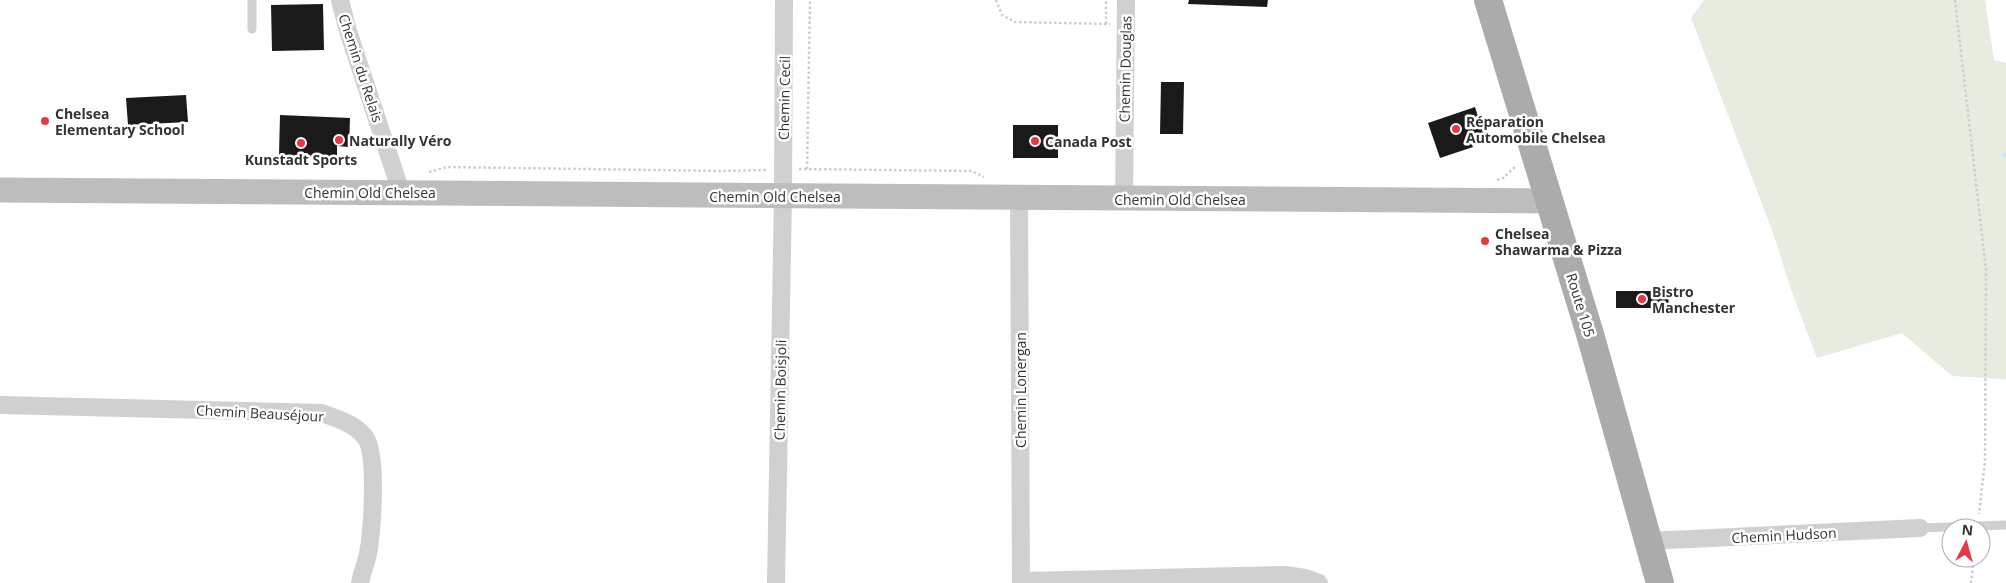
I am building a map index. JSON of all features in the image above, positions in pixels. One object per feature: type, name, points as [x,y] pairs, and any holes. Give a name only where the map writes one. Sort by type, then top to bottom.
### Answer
[{"type":"main road","name":"Route 105","points":[[1488,0],[1590,334],[1660,583]]},
{"type":"street","name":"Chemin du Relais","points":[[340,0],[348,31],[401,192]]},
{"type":"street","name":"Chemin Cecil","points":[[783,196],[784,0]]},
{"type":"street","name":"Chemin Douglas","points":[[1124,199],[1126,0]]},
{"type":"street","name":"Chemin Old Chelsea","points":[[0,190],[1550,201]]},
{"type":"street","name":"Chemin Boisjoli","points":[[776,583],[783,196]]},
{"type":"street","name":"Chemin Lonergan","points":[[1019,198],[1022,582]]},
{"type":"street","name":"Chemin Beauséjour","points":[[0,405],[322,413],[348,422],[365,437],[372,457],[371,520],[368,555],[360,583]]},
{"type":"street","name":"Chemin Hudson","points":[[1648,541],[1920,528]]},
{"type":"street","points":[[1022,582],[1285,576],[1305,578],[1319,583]]},
{"type":"lane","points":[[252,0],[252,29]]},
{"type":"lane","points":[[1991,526],[2006,525]]},
{"type":"lane","points":[[1920,528],[1941,527]]},
{"type":"path","points":[[810,0],[807,169],[972,171],[987,178]]},
{"type":"path","points":[[996,0],[1002,15],[1016,22],[1126,24]]},
{"type":"path","points":[[1106,0],[1106,24]]},
{"type":"path","points":[[1955,0],[1986,270],[1985,461],[1979,518]]},
{"type":"path","points":[[1489,181],[1503,178],[1517,163],[1521,163]]},
{"type":"path","points":[[1971,583],[1973,568]]},
{"type":"shaded area","points":[[1704,0],[1985,0],[1994,60],[2006,63],[2006,379],[1952,376],[1902,333],[1817,358],[1791,289],[1772,230],[1691,18]]},
{"type":"building","points":[[1189,0],[1268,0],[1267,7],[1188,4]]},
{"type":"building","points":[[323,4],[324,50],[272,51],[271,5]]},
{"type":"building","points":[[1161,82],[1184,82],[1183,134],[1160,134]]},
{"type":"building","points":[[186,95],[188,122],[128,125],[126,98]]},
{"type":"building","name":"Réparation Automobile Chelsea","points":[[1475,107],[1484,135],[1470,140],[1473,147],[1440,158],[1428,123]]},
{"type":"building","points":[[280,115],[350,118],[349,147],[337,146],[337,157],[279,155]]},
{"type":"building","name":"Canada Post","points":[[1013,125],[1058,125],[1058,158],[1013,158]]},
{"type":"building","name":"Bistro Manchester","points":[[1616,291],[1668,291],[1669,308],[1616,308]]},
{"type":"place","name":"Chelsea Elementary School","points":[[45,121]]},
{"type":"place","name":"Réparation Automobile Chelsea","points":[[1456,129]]},
{"type":"place","name":"Naturally Véro","points":[[339,140]]},
{"type":"place","name":"Canada Post","points":[[1035,141]]},
{"type":"place","name":"Kunstadt Sports","points":[[301,143]]},
{"type":"place","name":"Chelsea Shawarma & Pizza","points":[[1485,241]]},
{"type":"place","name":"Bistro Manchester","points":[[1642,299]]}]
